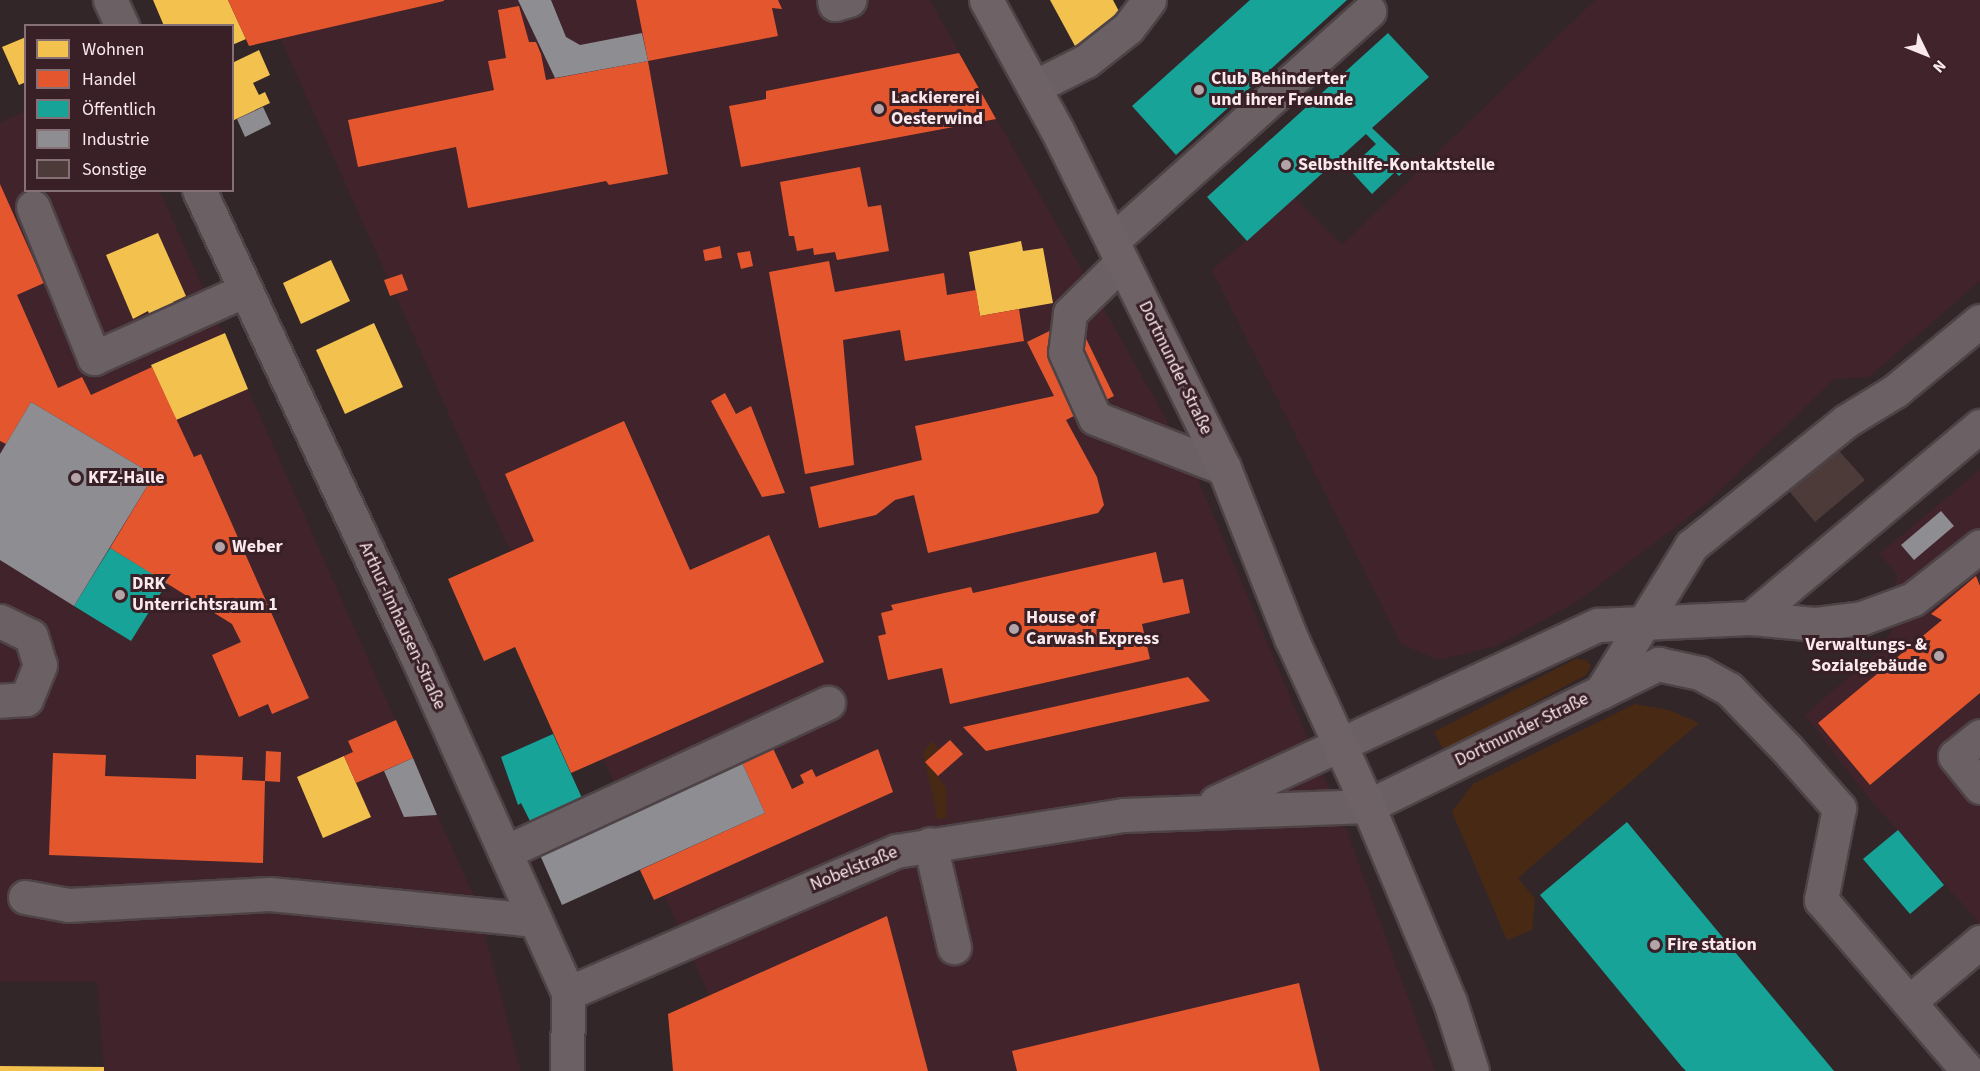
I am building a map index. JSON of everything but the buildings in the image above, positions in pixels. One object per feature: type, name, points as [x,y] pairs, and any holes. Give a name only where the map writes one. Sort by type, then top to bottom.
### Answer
[{"type":"main road","name":"Dortmunder Straße","points":[[986,0],[1034,87],[1224,468],[1340,748],[1368,806],[1450,1002],[1472,1071]]},
{"type":"street","points":[[110,0],[121,24]]},
{"type":"street","points":[[834,0],[835,4],[849,0]]},
{"type":"street","points":[[1034,87],[1086,62],[1128,28],[1149,0]]},
{"type":"street","points":[[1224,468],[1095,418],[1065,352],[1070,313],[1117,251],[1369,11]]},
{"type":"street","name":"Arthur-Imhausen-Straße","points":[[200,192],[568,993],[567,1071]]},
{"type":"street","points":[[33,207],[94,358],[245,290]]},
{"type":"street","name":"Dortmunder Straße","points":[[1368,806],[1601,692],[1691,546],[1846,421],[1895,391],[1980,321]]},
{"type":"street","points":[[1751,618],[1980,426]]},
{"type":"street","points":[[1340,748],[1598,625],[1646,621],[1751,618],[1814,624],[1862,618],[1913,599],[1973,552]]},
{"type":"street","points":[[0,621],[31,636],[40,665],[26,699],[0,701]]},
{"type":"street","points":[[1601,692],[1658,664],[1700,673],[1729,689],[1839,808],[1821,900],[1910,1000],[1968,1071]]},
{"type":"street","points":[[505,852],[828,703]]},
{"type":"street","points":[[1980,736],[1955,756],[1980,787]]},
{"type":"street","name":"Nobelstraße","points":[[1195,811],[1340,748]]},
{"type":"street","name":"Nobelstraße","points":[[568,993],[872,860],[930,844],[1123,815],[1368,806]]},
{"type":"street","points":[[930,844],[954,947]]},
{"type":"street","points":[[25,897],[68,905],[270,894],[535,920]]},
{"type":"street","points":[[1910,1000],[1980,942]]},
{"type":"shaded area","points":[[263,0],[930,0],[1192,465],[1344,823],[1435,1071],[743,1071]]},
{"type":"shaded area","points":[[1595,0],[1980,0],[1980,281],[1869,377],[1834,379],[1706,504],[1578,601],[1497,646],[1439,660],[1401,644],[1212,270],[1295,198],[1342,245]]},
{"type":"shaded area","points":[[24,111],[24,192],[160,192],[476,901],[521,1071],[104,1071],[97,982],[0,982],[0,123]]},
{"type":"shaded area","points":[[1980,470],[1980,924],[1863,791],[1805,715],[1881,649],[1891,631],[1897,574],[1879,554]]},
{"type":"shaded area","points":[[1575,659],[1587,660],[1591,667],[1586,675],[1444,751],[1434,732]]},
{"type":"shaded area","points":[[1635,704],[1669,710],[1699,723],[1518,878],[1535,899],[1532,930],[1507,940],[1452,812],[1473,784]]},
{"type":"shaded area","points":[[932,741],[939,749],[926,762],[946,787],[947,817],[938,820],[923,753]]},
{"type":"place","name":"Club Behinderter und ihrer Freunde","points":[[1199,90]]},
{"type":"place","name":"Lackiererei Oesterwind","points":[[879,109]]},
{"type":"place","name":"Selbsthilfe-Kontaktstelle","points":[[1286,165]]},
{"type":"place","name":"KFZ-Halle","points":[[76,478]]},
{"type":"place","name":"Weber","points":[[220,547]]},
{"type":"place","name":"DRK Unterrichtsraum 1","points":[[120,595]]},
{"type":"place","name":"House of Carwash Express","points":[[1014,629]]},
{"type":"place","name":"Verwaltungs- & Sozialgebäude","points":[[1939,656]]},
{"type":"place","name":"Fire station","points":[[1655,945]]}]
